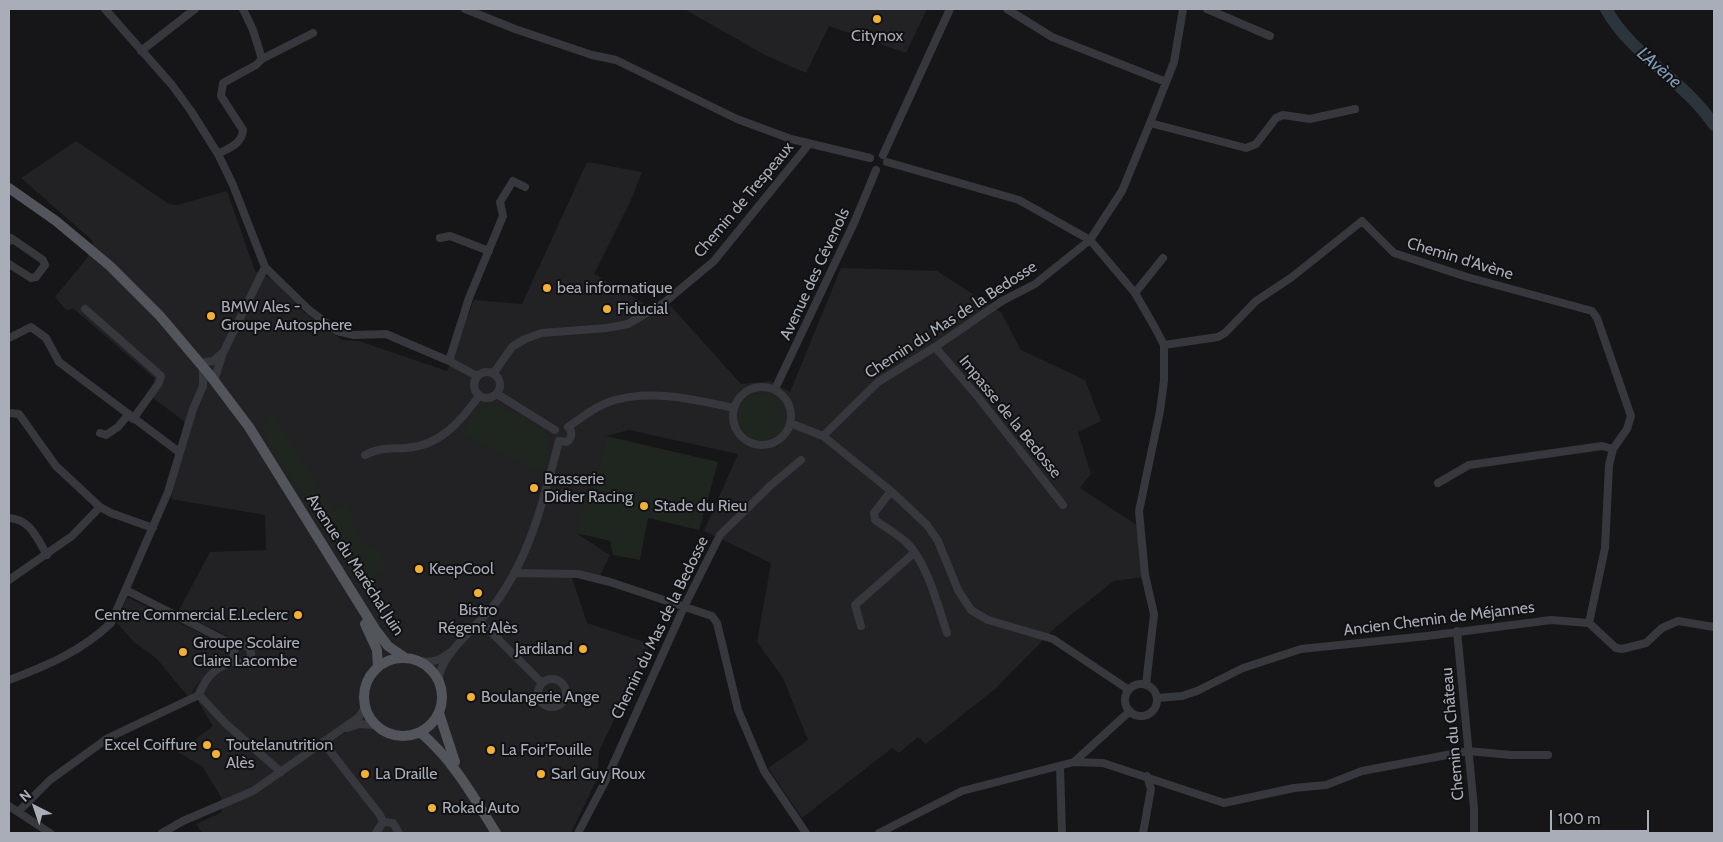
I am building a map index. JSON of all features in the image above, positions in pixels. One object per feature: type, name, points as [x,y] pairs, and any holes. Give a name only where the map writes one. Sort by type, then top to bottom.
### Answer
[{"type":"main road","name":"Avenue du Maréchal Juin","points":[[9,188],[56,221],[110,266],[160,316],[217,384],[249,427],[378,634],[388,646],[404,657]]},
{"type":"main road","name":"Avenue du Maréchal Juin","points":[[284,485],[312,538],[373,640],[377,650],[378,667]]},
{"type":"main road","points":[[404,657],[419,661],[428,666],[440,681],[442,703],[439,713],[431,724],[420,732],[411,735],[392,735],[376,726],[368,713],[364,698],[365,686],[378,667],[394,658],[404,657]]},
{"type":"main road","points":[[439,713],[447,744],[459,772],[496,833]]},
{"type":"main road","points":[[420,732],[439,748],[459,772]]},
{"type":"street","points":[[105,9],[181,98],[218,154],[266,267],[309,310],[337,331],[354,335],[386,334],[449,361],[477,376]]},
{"type":"street","points":[[141,51],[195,9]]},
{"type":"street","points":[[243,9],[253,30],[262,59]]},
{"type":"street","points":[[465,9],[515,30],[592,56],[616,60],[737,119],[809,144],[840,149],[870,158]]},
{"type":"street","points":[[1007,9],[1052,37],[1166,82]]},
{"type":"street","name":"Chemin du Mas de la Bedosse","points":[[823,436],[878,382],[935,347],[1002,301],[1035,284],[1090,240],[1122,191],[1150,123],[1174,62],[1183,9]]},
{"type":"street","points":[[1207,9],[1270,36]]},
{"type":"street","points":[[870,158],[870,164],[876,170],[882,169],[885,158],[949,10]]},
{"type":"street","points":[[218,154],[240,141],[243,136],[243,130],[221,96],[222,84],[256,65],[262,59],[313,33]]},
{"type":"street","points":[[1150,123],[1246,148],[1256,144],[1276,118],[1283,115],[1310,119],[1355,109]]},
{"type":"street","name":"Chemin de Trespeaux","points":[[494,374],[512,347],[525,339],[542,332],[607,328],[628,324],[665,302],[714,261],[809,144]]},
{"type":"street","points":[[870,158],[875,154],[1019,200],[1090,240],[1135,293],[1164,345],[1164,381],[1160,411],[1139,511],[1145,575],[1154,614],[1146,685]]},
{"type":"street","name":"Avenue des Cévenols","points":[[775,390],[854,223],[876,170]]},
{"type":"street","points":[[449,361],[468,298],[503,216],[500,202],[513,181],[525,187]]},
{"type":"street","name":"Chemin d'Avène","points":[[1164,345],[1218,337],[1225,333],[1256,301],[1292,277],[1362,220],[1394,253],[1467,277],[1592,311],[1597,318],[1630,416],[1627,429],[1613,448],[1609,465],[1605,548],[1588,623]]},
{"type":"street","points":[[440,238],[450,236],[489,251]]},
{"type":"street","points":[[9,238],[43,260],[45,265],[36,277],[31,278],[9,264]]},
{"type":"street","points":[[1135,293],[1163,258]]},
{"type":"street","points":[[193,409],[206,387],[217,384],[223,353],[266,267]]},
{"type":"street","points":[[85,309],[161,376],[159,383],[130,417],[106,435],[100,433]]},
{"type":"street","points":[[9,338],[31,326],[46,338],[59,362],[179,452]]},
{"type":"street","name":"Impasse de la Bedosse","points":[[935,347],[978,397],[1063,505]]},
{"type":"street","points":[[9,680],[59,660],[102,632],[111,623],[168,492],[193,409],[203,386],[201,365],[213,361],[223,353]]},
{"type":"street","points":[[479,396],[474,384],[477,376],[485,372],[494,374],[500,385],[497,394]]},
{"type":"street","points":[[761,386],[775,390],[783,395],[789,404],[791,413],[790,424],[780,439],[763,445],[754,444],[746,440],[735,426],[734,408],[741,395],[754,388],[761,386]]},
{"type":"street","points":[[479,396],[486,398],[497,394]]},
{"type":"street","points":[[497,394],[556,430]]},
{"type":"street","points":[[365,455],[378,448],[406,448],[439,438],[450,431],[479,396]]},
{"type":"street","points":[[568,427],[571,432],[571,438],[564,443],[558,441],[555,438],[556,430],[561,426],[568,427],[591,411],[614,400],[638,396],[657,396],[734,408]]},
{"type":"street","points":[[9,412],[19,414],[56,466],[100,507],[111,513],[153,528]]},
{"type":"street","points":[[790,424],[823,436],[891,492],[927,525],[938,541],[958,590],[971,610],[988,620],[1053,639],[1129,690]]},
{"type":"street","points":[[440,681],[441,667],[495,604],[514,573],[532,533],[558,441]]},
{"type":"street","points":[[1438,483],[1469,465],[1602,446],[1613,448]]},
{"type":"street","name":"Chemin du Mas de la Bedosse","points":[[578,833],[607,778],[684,607],[720,535],[771,485],[801,460]]},
{"type":"street","points":[[891,492],[874,513],[875,520],[906,543],[914,553],[928,579],[947,633]]},
{"type":"street","points":[[9,580],[72,536],[100,507]]},
{"type":"street","points":[[9,518],[18,518],[27,522],[47,555]]},
{"type":"street","points":[[861,626],[855,605],[914,553]]},
{"type":"street","points":[[514,573],[578,574],[610,582],[712,616],[717,623],[738,710],[764,771],[806,833]]},
{"type":"street","points":[[126,590],[224,640],[235,648]]},
{"type":"street","name":"Ancien Chemin de Méjannes","points":[[1157,698],[1189,693],[1244,668],[1301,648],[1551,620],[1588,623]]},
{"type":"street","points":[[480,621],[542,683]]},
{"type":"street","points":[[1588,623],[1616,648],[1622,649],[1646,643],[1662,628],[1678,621],[1714,627]]},
{"type":"street","name":"Chemin du Château","points":[[1457,632],[1474,833]]},
{"type":"street","points":[[18,812],[50,780],[108,738],[199,695],[203,682],[220,666],[235,661],[243,664],[252,656],[245,645],[235,648],[232,654],[235,661]]},
{"type":"street","points":[[419,661],[428,663],[437,661],[458,645]]},
{"type":"street","points":[[1137,685],[1146,685],[1154,690],[1157,698],[1154,709],[1140,715],[1130,711],[1126,703],[1129,690],[1137,685]]},
{"type":"street","points":[[199,695],[225,723],[281,772]]},
{"type":"street","points":[[162,833],[183,821],[253,791],[359,717],[364,709],[364,698]]},
{"type":"street","points":[[1074,762],[1130,711]]},
{"type":"street","points":[[336,733],[359,724],[376,726]]},
{"type":"street","points":[[323,742],[380,815],[383,822]]},
{"type":"street","points":[[879,833],[962,791],[1074,762],[1103,763],[1224,803],[1294,788],[1326,785],[1362,771],[1468,751],[1511,755],[1548,755]]},
{"type":"street","points":[[1060,767],[1062,833]]},
{"type":"street","points":[[1143,833],[1151,789],[1147,776]]},
{"type":"street","points":[[9,806],[50,833]]},
{"type":"street","points":[[376,833],[383,822]]},
{"type":"street","points":[[383,822],[392,823],[399,833]]},
{"type":"shaded area","points":[[684,9],[927,9],[906,53],[829,26],[806,73],[765,55]]},
{"type":"shaded area","points":[[76,141],[169,204],[177,205],[227,191],[255,271],[272,279],[305,313],[342,340],[359,341],[447,371],[474,300],[522,304],[587,162],[642,172],[631,200],[594,274],[645,304],[670,305],[741,384],[770,381],[790,392],[841,268],[937,271],[1001,312],[1021,350],[1085,380],[1101,421],[1078,432],[1091,474],[1080,488],[1137,525],[1144,577],[1114,581],[1057,626],[995,689],[926,744],[918,737],[899,753],[892,748],[802,818],[768,768],[808,740],[783,678],[757,642],[771,563],[704,531],[738,454],[629,430],[606,436],[592,495],[576,533],[610,555],[600,576],[572,578],[587,623],[651,644],[599,751],[597,779],[571,833],[202,833],[196,824],[222,812],[221,797],[203,767],[178,752],[213,726],[193,693],[201,679],[193,690],[190,699],[157,659],[134,642],[117,623],[127,597],[222,644],[227,636],[178,612],[210,552],[266,550],[265,515],[171,499],[185,422],[153,398],[154,378],[74,309],[66,310],[55,297],[87,258],[93,241],[21,178]]},
{"type":"shaded area","points":[[762,393],[771,395],[779,400],[784,408],[786,417],[784,426],[779,434],[771,439],[762,441],[753,439],[745,434],[740,426],[738,417],[740,408],[745,400],[753,395]]},
{"type":"shaded area","points":[[499,405],[545,430],[550,443],[545,473],[461,435],[479,407]]},
{"type":"shaded area","points":[[272,413],[334,512],[348,501],[355,529],[360,534],[361,541],[382,553],[385,570],[360,588],[263,432]]},
{"type":"shaded area","name":"Stade du Rieu","points":[[606,436],[718,462],[699,530],[648,518],[640,560],[613,555],[610,541],[576,533],[586,494],[592,494]]},
{"type":"waterway","name":"L'Avène","points":[[1606,9],[1630,41],[1688,94],[1714,125]]},
{"type":"place","name":"Citynox","points":[[877,19]]},
{"type":"place","name":"bea informatique","points":[[547,288]]},
{"type":"place","name":"Fiducial","points":[[607,309]]},
{"type":"place","name":"BMW Ales - Groupe Autosphere","points":[[211,316]]},
{"type":"place","name":"Brasserie Didier Racing","points":[[534,488]]},
{"type":"place","name":"Stade du Rieu","points":[[644,506]]},
{"type":"place","name":"KeepCool","points":[[419,569]]},
{"type":"place","name":"Bistro Régent Alès","points":[[478,593]]},
{"type":"place","name":"Centre Commercial E.Leclerc","points":[[298,615]]},
{"type":"place","name":"Jardiland","points":[[583,649]]},
{"type":"place","name":"Groupe Scolaire Claire Lacombe","points":[[183,652]]},
{"type":"place","name":"Boulangerie Ange","points":[[471,697]]},
{"type":"place","name":"Excel Coiffure","points":[[207,745]]},
{"type":"place","name":"La Foir'Fouille","points":[[491,750]]},
{"type":"place","name":"Toutelanutrition Alès","points":[[216,754]]},
{"type":"place","name":"La Draille","points":[[365,774]]},
{"type":"place","name":"Sarl Guy Roux","points":[[541,774]]},
{"type":"place","name":"Rokad Auto","points":[[432,808]]}]
